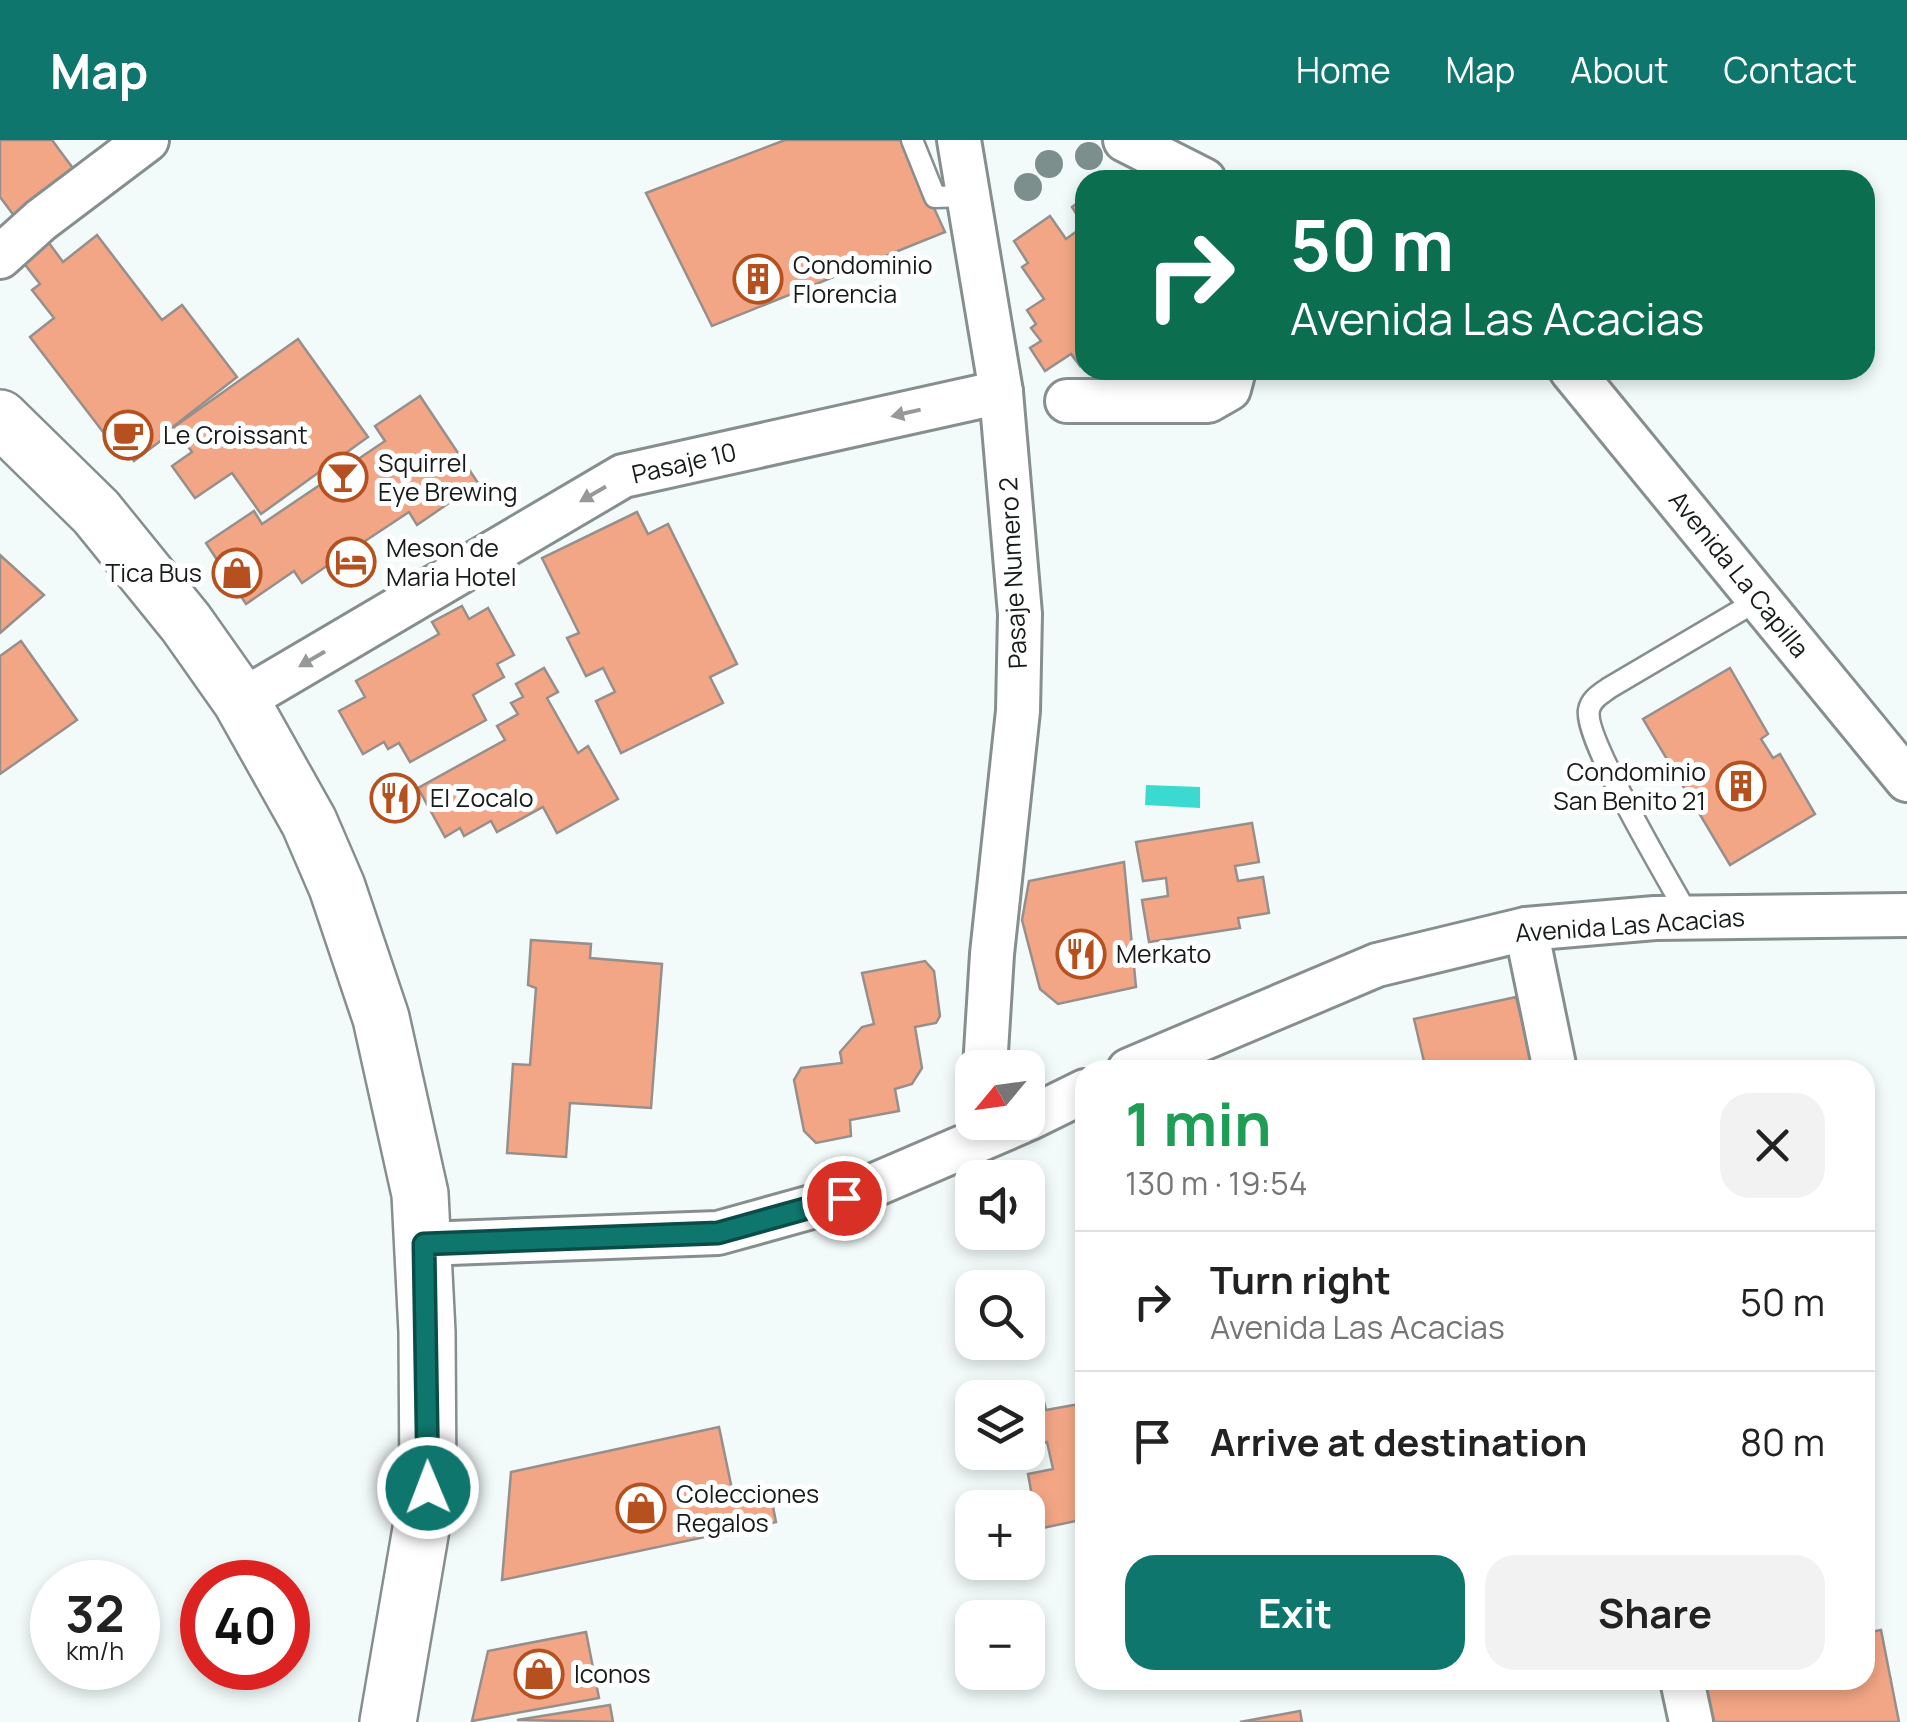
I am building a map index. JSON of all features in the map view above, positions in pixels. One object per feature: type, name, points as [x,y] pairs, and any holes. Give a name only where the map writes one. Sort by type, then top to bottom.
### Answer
[{"type":"street","points":[[0,258],[41,220],[147,140]]},
{"type":"street","name":"Pasaje Numero 2","points":[[959,140],[1001,392],[1020,614],[1019,692],[986,1050]]},
{"type":"street","points":[[1125,140],[1184,170]]},
{"type":"street","points":[[1068,401],[1208,400],[1229,389],[1231,380]]},
{"type":"street","name":"Avenida La Capilla","points":[[1579,380],[1907,780]]},
{"type":"street","name":"Pasaje 10","points":[[241,701],[623,476],[1001,392]]},
{"type":"street","points":[[0,418],[49,463],[107,526],[175,609],[241,701],[310,822],[381,1018],[420,1194],[428,1488],[388,1722]]},
{"type":"street","points":[[1855,914],[1907,882]]},
{"type":"street","name":"Avenida Las Acacias","points":[[1153,1060],[1377,965],[1526,928],[1689,917],[1907,915]]},
{"type":"street","points":[[1526,928],[1553,1060]]},
{"type":"street","points":[[1045,1111],[1075,1096]]},
{"type":"street","points":[[424,1244],[718,1233],[844,1198],[964,1140]]},
{"type":"street","points":[[1684,1690],[1691,1722]]},
{"type":"lane","points":[[912,140],[936,197],[968,196]]},
{"type":"lane","points":[[1689,917],[1598,747],[1588,712],[1593,699],[1609,688],[1760,599]]},
{"type":"water","points":[[1146,785],[1200,787],[1200,808],[1145,805]]},
{"type":"building","points":[[0,140],[52,140],[75,171],[15,217],[0,197]]},
{"type":"building","name":"Condominio Florencia","points":[[785,140],[903,140],[945,232],[712,326],[646,193]]},
{"type":"building","points":[[1050,216],[1066,239],[1075,232],[1075,359],[1071,354],[1045,371],[1030,348],[1041,341],[1031,328],[1036,324],[1027,310],[1044,299],[1022,267],[1028,263],[1014,241]]},
{"type":"building","points":[[97,235],[162,320],[182,305],[237,377],[134,461],[126,449],[120,454],[30,337],[54,318],[32,290],[40,284],[23,262],[49,243],[63,262]]},
{"type":"building","points":[[298,339],[368,437],[261,514],[232,473],[195,498],[172,466],[192,452],[174,427]]},
{"type":"building","points":[[420,396],[478,483],[417,525],[409,512],[350,551],[360,566],[344,576],[334,561],[302,583],[294,571],[246,604],[206,543],[254,511],[262,524],[385,441],[375,426]]},
{"type":"building","points":[[637,512],[648,534],[668,524],[737,664],[710,677],[723,703],[621,753],[596,701],[615,692],[603,668],[586,676],[567,638],[579,633],[542,558]]},
{"type":"building","points":[[0,555],[44,595],[0,633]]},
{"type":"building","points":[[462,606],[469,619],[488,608],[514,655],[497,664],[504,677],[473,695],[486,720],[410,762],[399,743],[388,749],[384,742],[363,754],[339,711],[365,697],[356,681],[439,634],[432,622]]},
{"type":"building","points":[[21,641],[77,720],[0,774],[0,656]]},
{"type":"building","points":[[544,668],[558,692],[547,698],[578,753],[588,746],[618,799],[557,833],[543,807],[497,832],[491,821],[464,836],[460,828],[445,837],[418,788],[505,740],[497,726],[518,714],[511,703],[523,697],[516,684]]},
{"type":"building","name":"Condominio San Benito 21","points":[[1730,668],[1768,734],[1761,739],[1773,758],[1780,754],[1815,814],[1730,865],[1643,719]]},
{"type":"building","points":[[1252,823],[1259,862],[1235,866],[1238,881],[1263,877],[1269,913],[1238,918],[1240,928],[1149,942],[1142,900],[1168,896],[1166,878],[1143,881],[1136,842]]},
{"type":"building","name":"Merkato","points":[[1124,862],[1136,987],[1058,1004],[1040,989],[1022,920],[1029,881]]},
{"type":"building","points":[[531,940],[591,944],[590,958],[662,964],[651,1108],[570,1103],[566,1157],[507,1153],[513,1064],[530,1065],[536,988],[528,985]]},
{"type":"building","points":[[925,961],[934,971],[940,1016],[936,1023],[915,1027],[922,1068],[912,1084],[895,1089],[899,1111],[850,1120],[851,1136],[816,1143],[804,1131],[794,1080],[801,1068],[842,1063],[840,1052],[862,1027],[874,1024],[862,973]]},
{"type":"building","points":[[1516,997],[1532,1060],[1424,1060],[1414,1019]]},
{"type":"building","points":[[1075,1405],[1075,1521],[1045,1528],[1045,1490],[1031,1490],[1028,1474],[1053,1469],[1045,1406],[1046,1410]]},
{"type":"building","name":"Colecciones Regalos","points":[[719,1427],[733,1494],[769,1486],[776,1522],[502,1580],[511,1472]]},
{"type":"building","points":[[1881,1630],[1899,1722],[1711,1722],[1705,1690],[1875,1690],[1875,1631]]},
{"type":"building","name":"Iconos","points":[[586,1632],[599,1698],[472,1721],[488,1651]]},
{"type":"building","points":[[610,1705],[613,1722],[517,1720]]},
{"type":"building","points":[[1300,1711],[1302,1722],[1240,1722]]},
{"type":"place","name":"Condominio Florencia","points":[[758,279]]},
{"type":"place","name":"Le Croissant","points":[[128,435]]},
{"type":"place","name":"Squirrel Eye Brewing","points":[[343,477]]},
{"type":"place","name":"Meson de Maria Hotel","points":[[351,562]]},
{"type":"place","name":"Tica Bus","points":[[237,573]]},
{"type":"place","name":"Condominio San Benito 21","points":[[1741,786]]},
{"type":"place","name":"El Zocalo","points":[[395,798]]},
{"type":"place","name":"Merkato","points":[[1081,954]]},
{"type":"place","name":"Colecciones Regalos","points":[[641,1508]]},
{"type":"place","name":"Iconos","points":[[539,1674]]},
{"type":"route","points":[[428,1488],[424,1244],[718,1233],[844,1198]]}]
